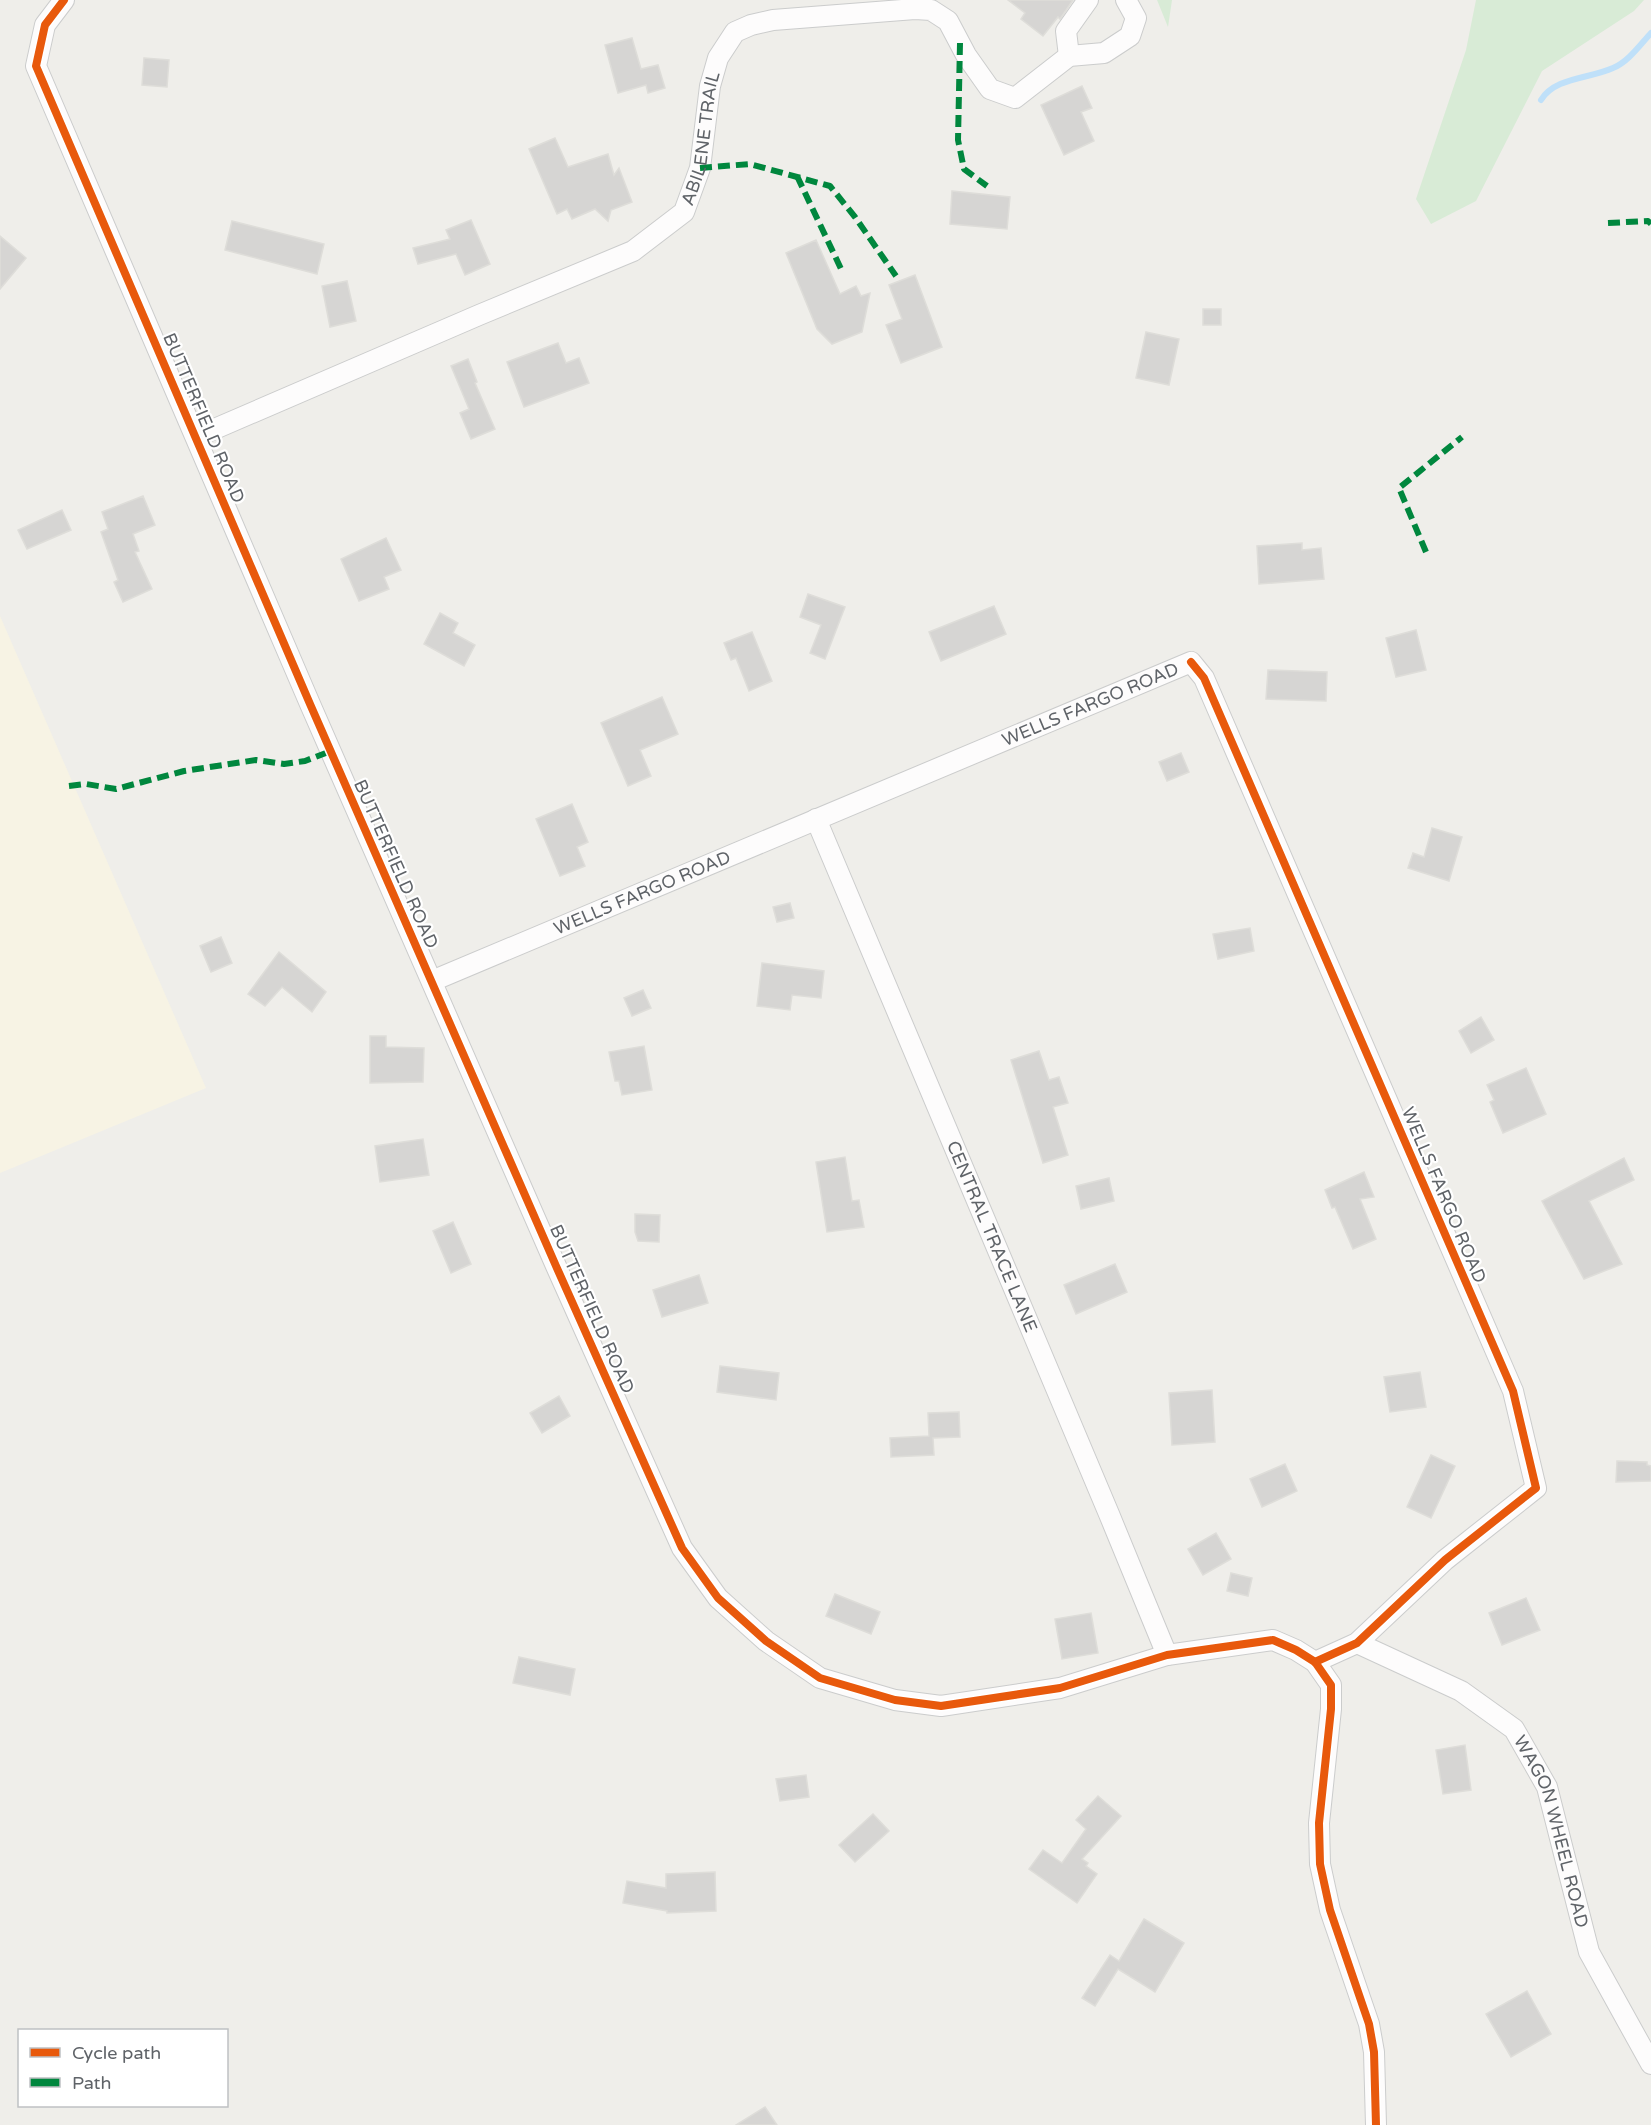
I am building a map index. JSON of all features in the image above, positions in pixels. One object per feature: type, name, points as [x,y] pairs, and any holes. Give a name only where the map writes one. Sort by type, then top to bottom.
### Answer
[{"type":"street","name":"BUTTERFIELD ROAD","points":[[64,0],[45,25],[36,66],[310,704],[560,1277],[682,1548],[718,1598],[751,1629],[820,1678],[895,1700],[941,1706],[1060,1688],[1167,1655],[1273,1640],[1296,1650],[1315,1662],[1331,1685],[1319,1823],[1320,1864],[1330,1910],[1369,2024],[1374,2052],[1376,2125]]},
{"type":"street","points":[[1088,0],[1066,31],[1069,56],[1104,53],[1130,36],[1136,18],[1126,0]]},
{"type":"street","name":"ABILENE TRAIL","points":[[196,437],[478,315],[633,251],[684,212],[700,168],[710,86],[718,58],[735,32],[773,20],[915,9],[931,10],[948,21],[966,55],[990,89],[1014,98],[1069,56]]},
{"type":"street","name":"WELLS FARGO ROAD","points":[[432,981],[1191,662],[1204,678],[1513,1391],[1536,1488],[1445,1560],[1357,1643],[1315,1662]]},
{"type":"street","name":"CENTRAL TRACE LANE","points":[[816,819],[1167,1655]]},
{"type":"street","name":"WAGON WHEEL ROAD","points":[[1357,1643],[1461,1690],[1514,1729],[1546,1787],[1589,1952],[1651,2064]]},
{"type":"shaded area","points":[[0,616],[206,1088],[0,1173]]},
{"type":"green space","points":[[1157,0],[1172,0],[1168,27]]},
{"type":"green space","points":[[1476,0],[1644,0],[1634,11],[1542,71],[1476,201],[1431,224],[1416,199],[1466,50]]},
{"type":"building","points":[[1008,0],[1073,0],[1060,19],[1058,17],[1043,36],[1021,19],[1025,13]]},
{"type":"building","points":[[632,38],[641,69],[658,65],[665,88],[648,93],[646,85],[618,93],[605,45]]},
{"type":"building","points":[[144,58],[169,60],[167,87],[142,85]]},
{"type":"building","points":[[1082,86],[1092,108],[1081,112],[1094,141],[1064,155],[1041,105]]},
{"type":"building","points":[[555,138],[568,167],[608,154],[614,175],[619,168],[632,202],[611,210],[608,221],[595,209],[572,219],[567,209],[557,214],[529,149]]},
{"type":"building","points":[[952,191],[1010,197],[1007,229],[950,224]]},
{"type":"building","points":[[471,220],[490,264],[465,275],[456,254],[418,264],[413,248],[450,239],[446,230]]},
{"type":"building","points":[[232,221],[324,244],[317,274],[225,250]]},
{"type":"building","points":[[0,236],[26,258],[0,289]]},
{"type":"building","points":[[816,240],[840,294],[856,286],[861,296],[870,293],[862,332],[832,344],[817,329],[786,253]]},
{"type":"building","points":[[915,275],[942,347],[901,363],[886,325],[902,319],[889,285]]},
{"type":"building","points":[[347,281],[356,321],[330,327],[322,286]]},
{"type":"building","points":[[1203,309],[1221,309],[1221,325],[1203,325]]},
{"type":"building","points":[[1146,332],[1179,339],[1169,385],[1136,378]]},
{"type":"building","points":[[558,343],[566,363],[579,358],[589,383],[524,407],[507,362]]},
{"type":"building","points":[[468,359],[477,382],[475,383],[495,429],[471,439],[460,413],[469,409],[451,366]]},
{"type":"building","points":[[143,496],[155,525],[133,534],[139,551],[135,552],[152,589],[123,602],[114,582],[118,580],[101,532],[108,529],[102,512]]},
{"type":"building","points":[[62,510],[71,530],[27,549],[18,530]]},
{"type":"building","points":[[386,538],[401,570],[384,577],[389,589],[359,601],[341,559]]},
{"type":"building","points":[[1302,543],[1302,550],[1321,548],[1324,579],[1259,584],[1257,546]]},
{"type":"building","points":[[808,594],[845,607],[825,659],[810,653],[821,625],[800,617]]},
{"type":"building","points":[[994,606],[1006,634],[941,661],[929,632]]},
{"type":"building","points":[[440,613],[458,623],[453,633],[475,645],[464,666],[424,644]]},
{"type":"building","points":[[1416,630],[1426,670],[1396,677],[1386,638]]},
{"type":"building","points":[[752,632],[772,681],[749,691],[736,658],[731,660],[724,643]]},
{"type":"building","points":[[1268,670],[1327,672],[1326,701],[1266,699]]},
{"type":"building","points":[[662,697],[678,734],[640,750],[651,776],[628,786],[601,723]]},
{"type":"building","points":[[1181,753],[1189,772],[1167,781],[1159,762]]},
{"type":"building","points":[[572,804],[588,842],[577,847],[585,866],[560,876],[536,819]]},
{"type":"building","points":[[1432,828],[1462,837],[1449,881],[1408,868],[1413,853],[1424,857]]},
{"type":"building","points":[[790,903],[794,918],[777,922],[773,907]]},
{"type":"building","points":[[1250,928],[1254,951],[1218,959],[1213,934]]},
{"type":"building","points":[[221,937],[232,963],[211,972],[200,946]]},
{"type":"building","points":[[279,952],[326,992],[312,1012],[282,987],[265,1006],[248,994]]},
{"type":"building","points":[[762,963],[824,971],[821,998],[792,995],[790,1010],[757,1006]]},
{"type":"building","points":[[643,990],[651,1008],[632,1016],[624,998]]},
{"type":"building","points":[[1481,1017],[1494,1040],[1471,1053],[1459,1031]]},
{"type":"building","points":[[370,1036],[386,1036],[386,1047],[424,1048],[423,1082],[370,1083]]},
{"type":"building","points":[[644,1046],[652,1090],[622,1095],[619,1081],[615,1081],[609,1052]]},
{"type":"building","points":[[1039,1051],[1049,1080],[1059,1077],[1068,1103],[1053,1107],[1068,1155],[1043,1163],[1011,1060]]},
{"type":"building","points":[[1526,1068],[1546,1114],[1503,1133],[1490,1102],[1494,1100],[1487,1085]]},
{"type":"building","points":[[423,1139],[429,1175],[380,1182],[375,1146]]},
{"type":"building","points":[[845,1157],[852,1201],[859,1200],[864,1227],[827,1232],[816,1162]]},
{"type":"building","points":[[1624,1158],[1634,1180],[1589,1201],[1622,1264],[1584,1279],[1542,1201]]},
{"type":"building","points":[[1364,1172],[1374,1197],[1360,1199],[1376,1239],[1353,1249],[1325,1190]]},
{"type":"building","points":[[1109,1178],[1114,1201],[1081,1209],[1076,1186]]},
{"type":"building","points":[[635,1214],[660,1215],[659,1242],[638,1241],[635,1232]]},
{"type":"building","points":[[453,1222],[471,1264],[451,1273],[433,1231]]},
{"type":"building","points":[[1115,1264],[1127,1292],[1076,1314],[1064,1285]]},
{"type":"building","points":[[699,1275],[708,1303],[662,1317],[653,1290]]},
{"type":"building","points":[[720,1366],[779,1373],[776,1400],[717,1392]]},
{"type":"building","points":[[1420,1372],[1426,1407],[1390,1412],[1384,1377]]},
{"type":"building","points":[[1212,1390],[1215,1442],[1172,1445],[1169,1393]]},
{"type":"building","points":[[559,1396],[570,1416],[542,1433],[530,1413]]},
{"type":"building","points":[[959,1412],[960,1437],[933,1438],[934,1455],[891,1457],[890,1438],[929,1436],[928,1413]]},
{"type":"building","points":[[1431,1455],[1455,1466],[1431,1518],[1407,1507]]},
{"type":"building","points":[[1617,1461],[1647,1462],[1647,1465],[1651,1466],[1651,1481],[1616,1482]]},
{"type":"building","points":[[1285,1464],[1297,1491],[1262,1507],[1250,1479]]},
{"type":"building","points":[[1216,1533],[1231,1559],[1203,1575],[1188,1549]]},
{"type":"building","points":[[1231,1573],[1252,1578],[1248,1596],[1227,1591]]},
{"type":"building","points":[[835,1594],[880,1612],[871,1634],[826,1616]]},
{"type":"building","points":[[1526,1598],[1540,1630],[1502,1645],[1489,1613]]},
{"type":"building","points":[[1091,1613],[1098,1653],[1062,1659],[1055,1619]]},
{"type":"building","points":[[519,1657],[575,1669],[570,1695],[513,1683]]},
{"type":"building","points":[[1465,1745],[1471,1790],[1443,1794],[1436,1750]]},
{"type":"building","points":[[806,1775],[809,1797],[780,1801],[776,1779]]},
{"type":"building","points":[[1098,1796],[1121,1816],[1082,1859],[1088,1863],[1086,1866],[1097,1874],[1077,1903],[1029,1869],[1043,1850],[1062,1863],[1086,1829],[1076,1820]]},
{"type":"building","points":[[873,1814],[889,1831],[855,1862],[839,1845]]},
{"type":"building","points":[[715,1872],[716,1911],[667,1913],[667,1911],[623,1903],[627,1881],[666,1888],[666,1874]]},
{"type":"building","points":[[1144,1919],[1184,1943],[1155,1992],[1118,1969],[1095,2006],[1082,1998],[1110,1955],[1119,1961]]},
{"type":"building","points":[[1527,1991],[1551,2034],[1511,2057],[1486,2014]]},
{"type":"building","points":[[765,2107],[777,2125],[736,2125]]},
{"type":"waterway","points":[[1541,100],[1555,87],[1604,72],[1624,62],[1651,33]]},
{"type":"marked path","points":[[960,43],[958,140],[964,169],[987,186]]},
{"type":"marked path","points":[[700,168],[750,164],[830,186],[855,217],[896,276]]},
{"type":"marked path","points":[[797,176],[843,273]]},
{"type":"marked path","points":[[1608,223],[1648,221],[1651,224]]},
{"type":"marked path","points":[[1426,552],[1399,488],[1462,437]]},
{"type":"marked path","points":[[69,786],[86,784],[116,789],[184,771],[256,760],[284,764],[305,761],[331,751]]},
{"type":"cycle path","points":[[64,0],[45,25],[36,66],[310,704],[682,1548],[718,1598],[766,1641],[820,1678],[895,1700],[941,1706],[1060,1688],[1167,1655],[1273,1640],[1296,1650],[1315,1662],[1331,1685],[1331,1709],[1319,1823],[1320,1864],[1330,1910],[1369,2024],[1374,2052],[1376,2125]]},
{"type":"cycle path","points":[[1191,662],[1204,678],[1513,1391],[1536,1488],[1445,1560],[1357,1643],[1315,1662]]}]
